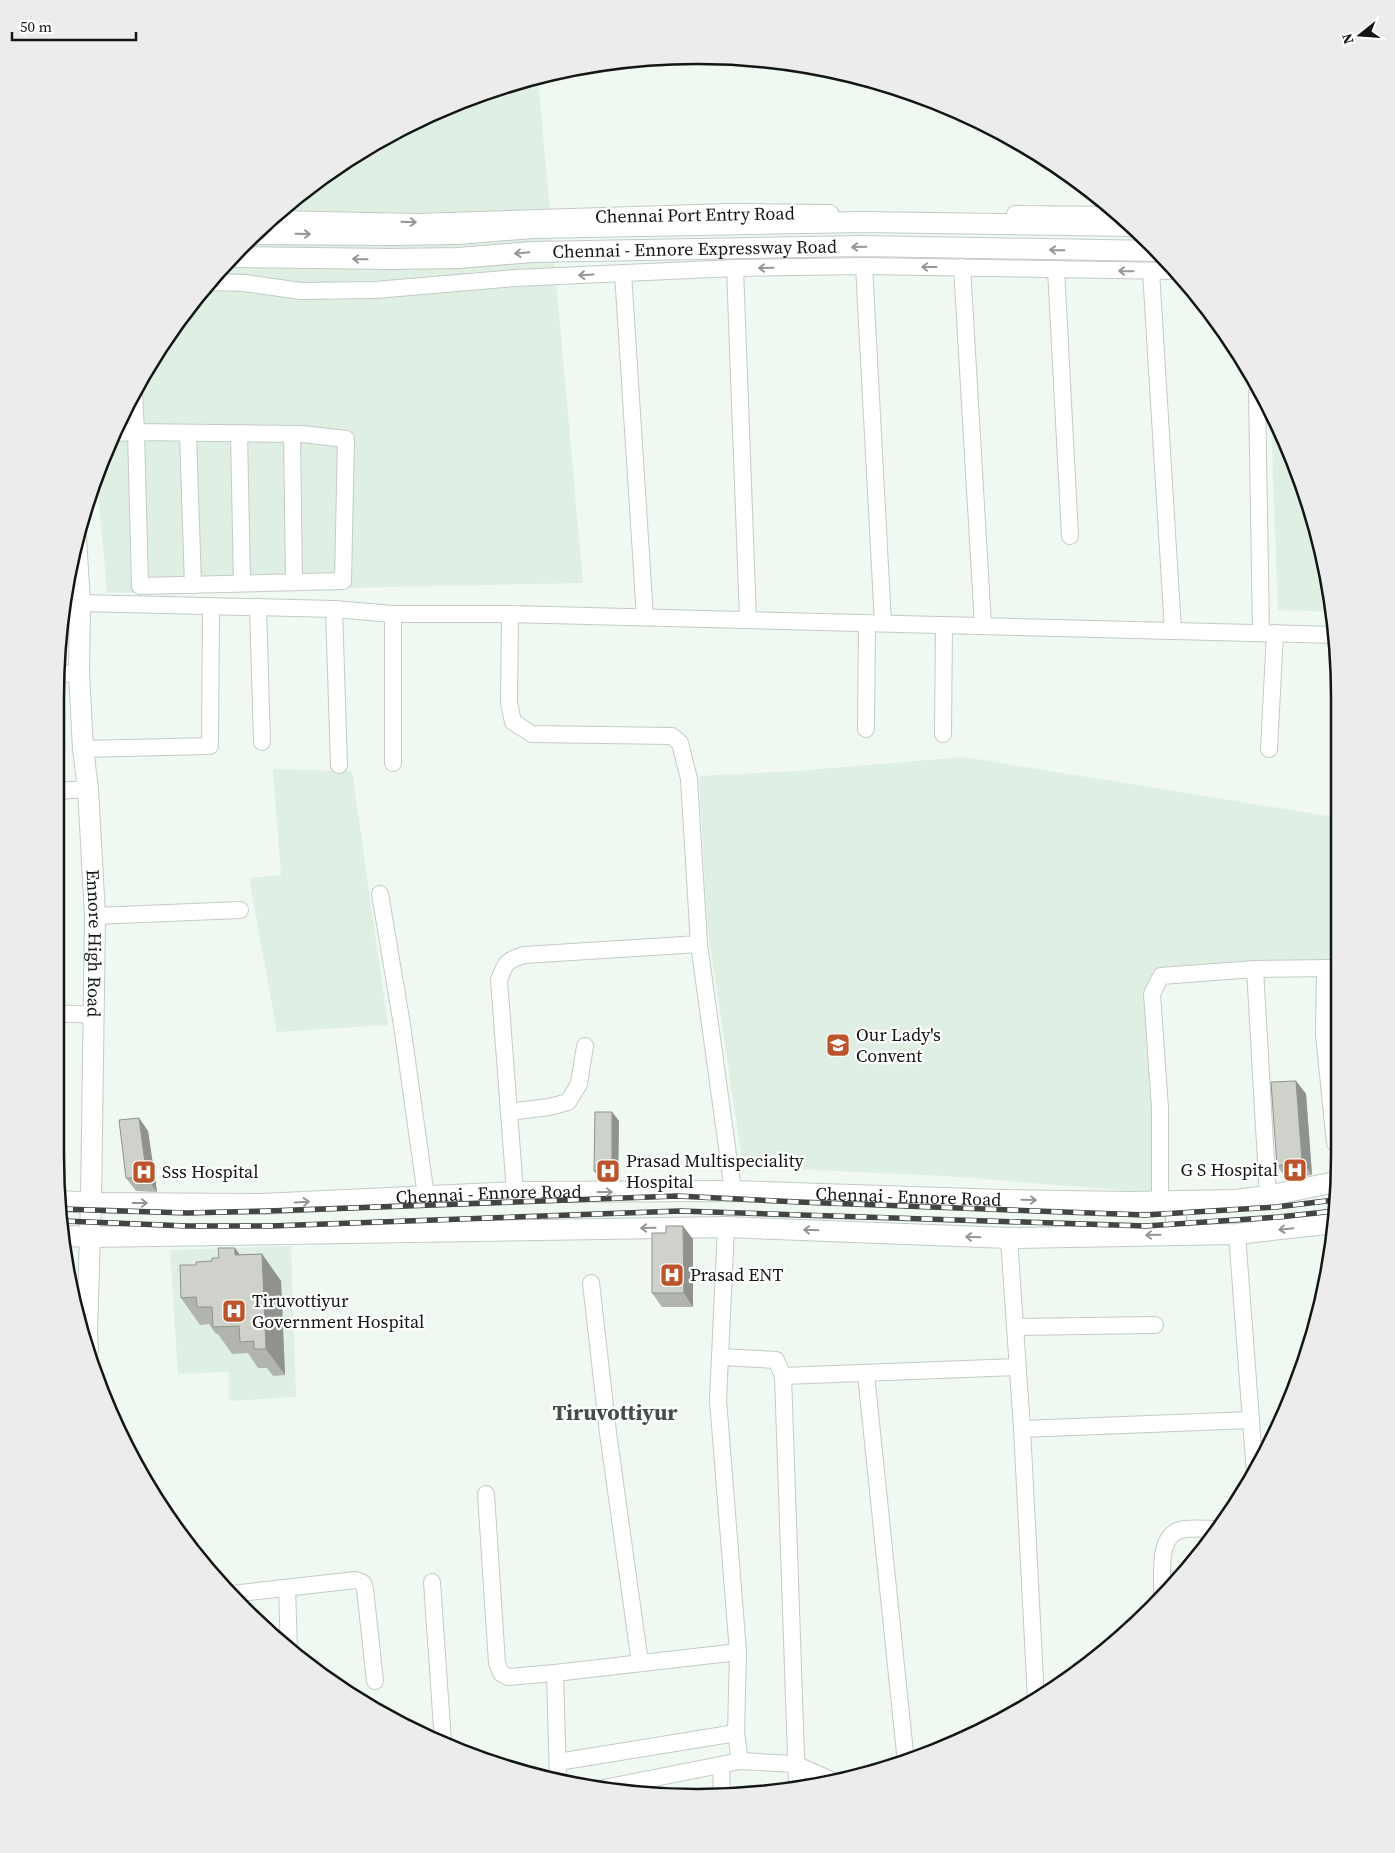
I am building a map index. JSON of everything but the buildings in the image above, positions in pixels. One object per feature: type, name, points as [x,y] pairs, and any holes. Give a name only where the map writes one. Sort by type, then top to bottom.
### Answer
[{"type":"main road","name":"Chennai - Ennore Expressway Road","points":[[266,234],[457,234],[533,228],[863,222],[1120,226]]},
{"type":"main road","name":"Chennai - Ennore Expressway Road","points":[[241,258],[429,259],[533,252],[862,246],[1148,251]]},
{"type":"main road","name":"Ennore High Road","points":[[76,573],[80,603],[79,673],[83,749],[88,789],[95,916],[91,1203],[87,1327]]},
{"type":"main road","name":"Chennai - Ennore Road","points":[[65,1201],[260,1204],[515,1192],[733,1191],[1004,1200],[1168,1201],[1235,1200],[1268,1196],[1330,1183]]},
{"type":"main road","points":[[1168,1201],[1176,1235]]},
{"type":"main road","name":"Chennai - Ennore Road","points":[[69,1236],[726,1227],[1010,1238],[1237,1234],[1327,1224]]},
{"type":"street","name":"Chennai Port Entry Road","points":[[282,219],[418,222],[728,212],[1108,215]]},
{"type":"street","points":[[864,266],[875,623],[866,729]]},
{"type":"street","points":[[219,282],[244,283],[301,291],[365,290],[515,278],[735,268],[864,266],[1166,271]]},
{"type":"street","points":[[962,267],[983,626]]},
{"type":"street","points":[[735,268],[748,619]]},
{"type":"street","points":[[1056,269],[1070,536]]},
{"type":"street","points":[[1151,272],[1172,631]]},
{"type":"street","points":[[623,273],[646,617]]},
{"type":"street","points":[[1257,402],[1268,633],[1269,749]]},
{"type":"street","points":[[122,433],[136,432],[292,434],[346,439],[342,581],[140,586],[136,432],[135,407]]},
{"type":"street","points":[[188,433],[193,585]]},
{"type":"street","points":[[239,433],[242,583]]},
{"type":"street","points":[[292,434],[294,582]]},
{"type":"street","points":[[80,603],[334,609],[393,614],[510,614],[748,619],[1328,635]]},
{"type":"street","points":[[83,749],[210,746],[211,606]]},
{"type":"street","points":[[258,607],[262,742]]},
{"type":"street","points":[[334,609],[339,765]]},
{"type":"street","points":[[393,614],[393,763]]},
{"type":"street","points":[[510,614],[509,703],[513,722],[522,730],[532,734],[672,736],[680,742],[689,779],[700,944],[733,1191]]},
{"type":"street","points":[[942,734],[944,625]]},
{"type":"street","points":[[65,674],[79,673]]},
{"type":"street","points":[[64,790],[88,789]]},
{"type":"street","points":[[380,894],[402,1025],[426,1196]]},
{"type":"street","points":[[95,916],[240,910]]},
{"type":"street","points":[[515,1192],[498,980],[503,967],[511,959],[524,955],[700,944]]},
{"type":"street","points":[[1168,1201],[1152,994],[1161,976],[1255,969],[1330,968],[1324,1036],[1331,1111]]},
{"type":"street","points":[[1255,969],[1268,1196]]},
{"type":"street","points":[[64,1013],[94,1015]]},
{"type":"street","points":[[509,1112],[549,1108],[568,1102],[578,1084],[585,1046]]},
{"type":"street","points":[[726,1227],[718,1400],[738,1652],[736,1733],[740,1761]]},
{"type":"street","points":[[1237,1234],[1254,1458]]},
{"type":"street","points":[[1010,1238],[1036,1691]]},
{"type":"street","points":[[590,1283],[640,1663]]},
{"type":"street","points":[[1014,1328],[1155,1325]]},
{"type":"street","points":[[720,1357],[776,1360],[783,1376],[797,1781]]},
{"type":"street","points":[[783,1376],[1017,1367]]},
{"type":"street","points":[[866,1374],[905,1754]]},
{"type":"street","points":[[1022,1430],[1251,1420]]},
{"type":"street","points":[[486,1494],[497,1664],[501,1673],[508,1677],[555,1673],[738,1652]]},
{"type":"street","points":[[1162,1586],[1163,1546],[1171,1535],[1183,1529],[1209,1529]]},
{"type":"street","points":[[239,1593],[356,1580],[363,1583],[375,1681]]},
{"type":"street","points":[[432,1582],[443,1735]]},
{"type":"street","points":[[287,1588],[289,1639]]},
{"type":"street","points":[[555,1673],[558,1773]]},
{"type":"street","points":[[558,1762],[736,1733]]},
{"type":"street","points":[[621,1785],[740,1761],[795,1764],[823,1776]]},
{"type":"street","points":[[721,1765],[722,1788]]},
{"type":"shaded area","points":[[539,84],[583,583],[107,593],[98,491],[129,417],[149,381],[171,345],[221,280],[249,249],[280,221],[345,171],[417,129],[494,97]]},
{"type":"shaded area","points":[[1271,429],[1298,494],[1310,533],[1325,612],[1278,610]]},
{"type":"shaded area","points":[[964,757],[1331,816],[1331,958],[1152,970],[1158,1193],[945,1176],[743,1167],[707,924],[699,776],[796,771]]},
{"type":"shaded area","points":[[273,769],[352,771],[388,1025],[277,1032],[249,878],[281,875]]},
{"type":"shaded area","name":"Tiruvottiyur Government Hospital","points":[[291,1246],[296,1397],[229,1401],[229,1372],[178,1374],[170,1250]]},
{"type":"railway","points":[[66,1209],[187,1213],[677,1196],[1145,1215],[1276,1207],[1330,1201]]},
{"type":"railway","points":[[67,1221],[187,1226],[271,1226],[680,1211],[1146,1226],[1329,1212]]},
{"type":"place","name":"Our Lady's Convent","points":[[838,1045]]},
{"type":"place","name":"G S Hospital","points":[[1295,1170]]},
{"type":"place","name":"Prasad Multispeciality Hospital","points":[[608,1171]]},
{"type":"place","name":"Sss Hospital","points":[[144,1172]]},
{"type":"place","name":"Prasad ENT","points":[[672,1275]]},
{"type":"place","name":"Tiruvottiyur Government Hospital","points":[[234,1311]]},
{"type":"district","name":"Tiruvottiyur","points":[[615,1412]]}]
